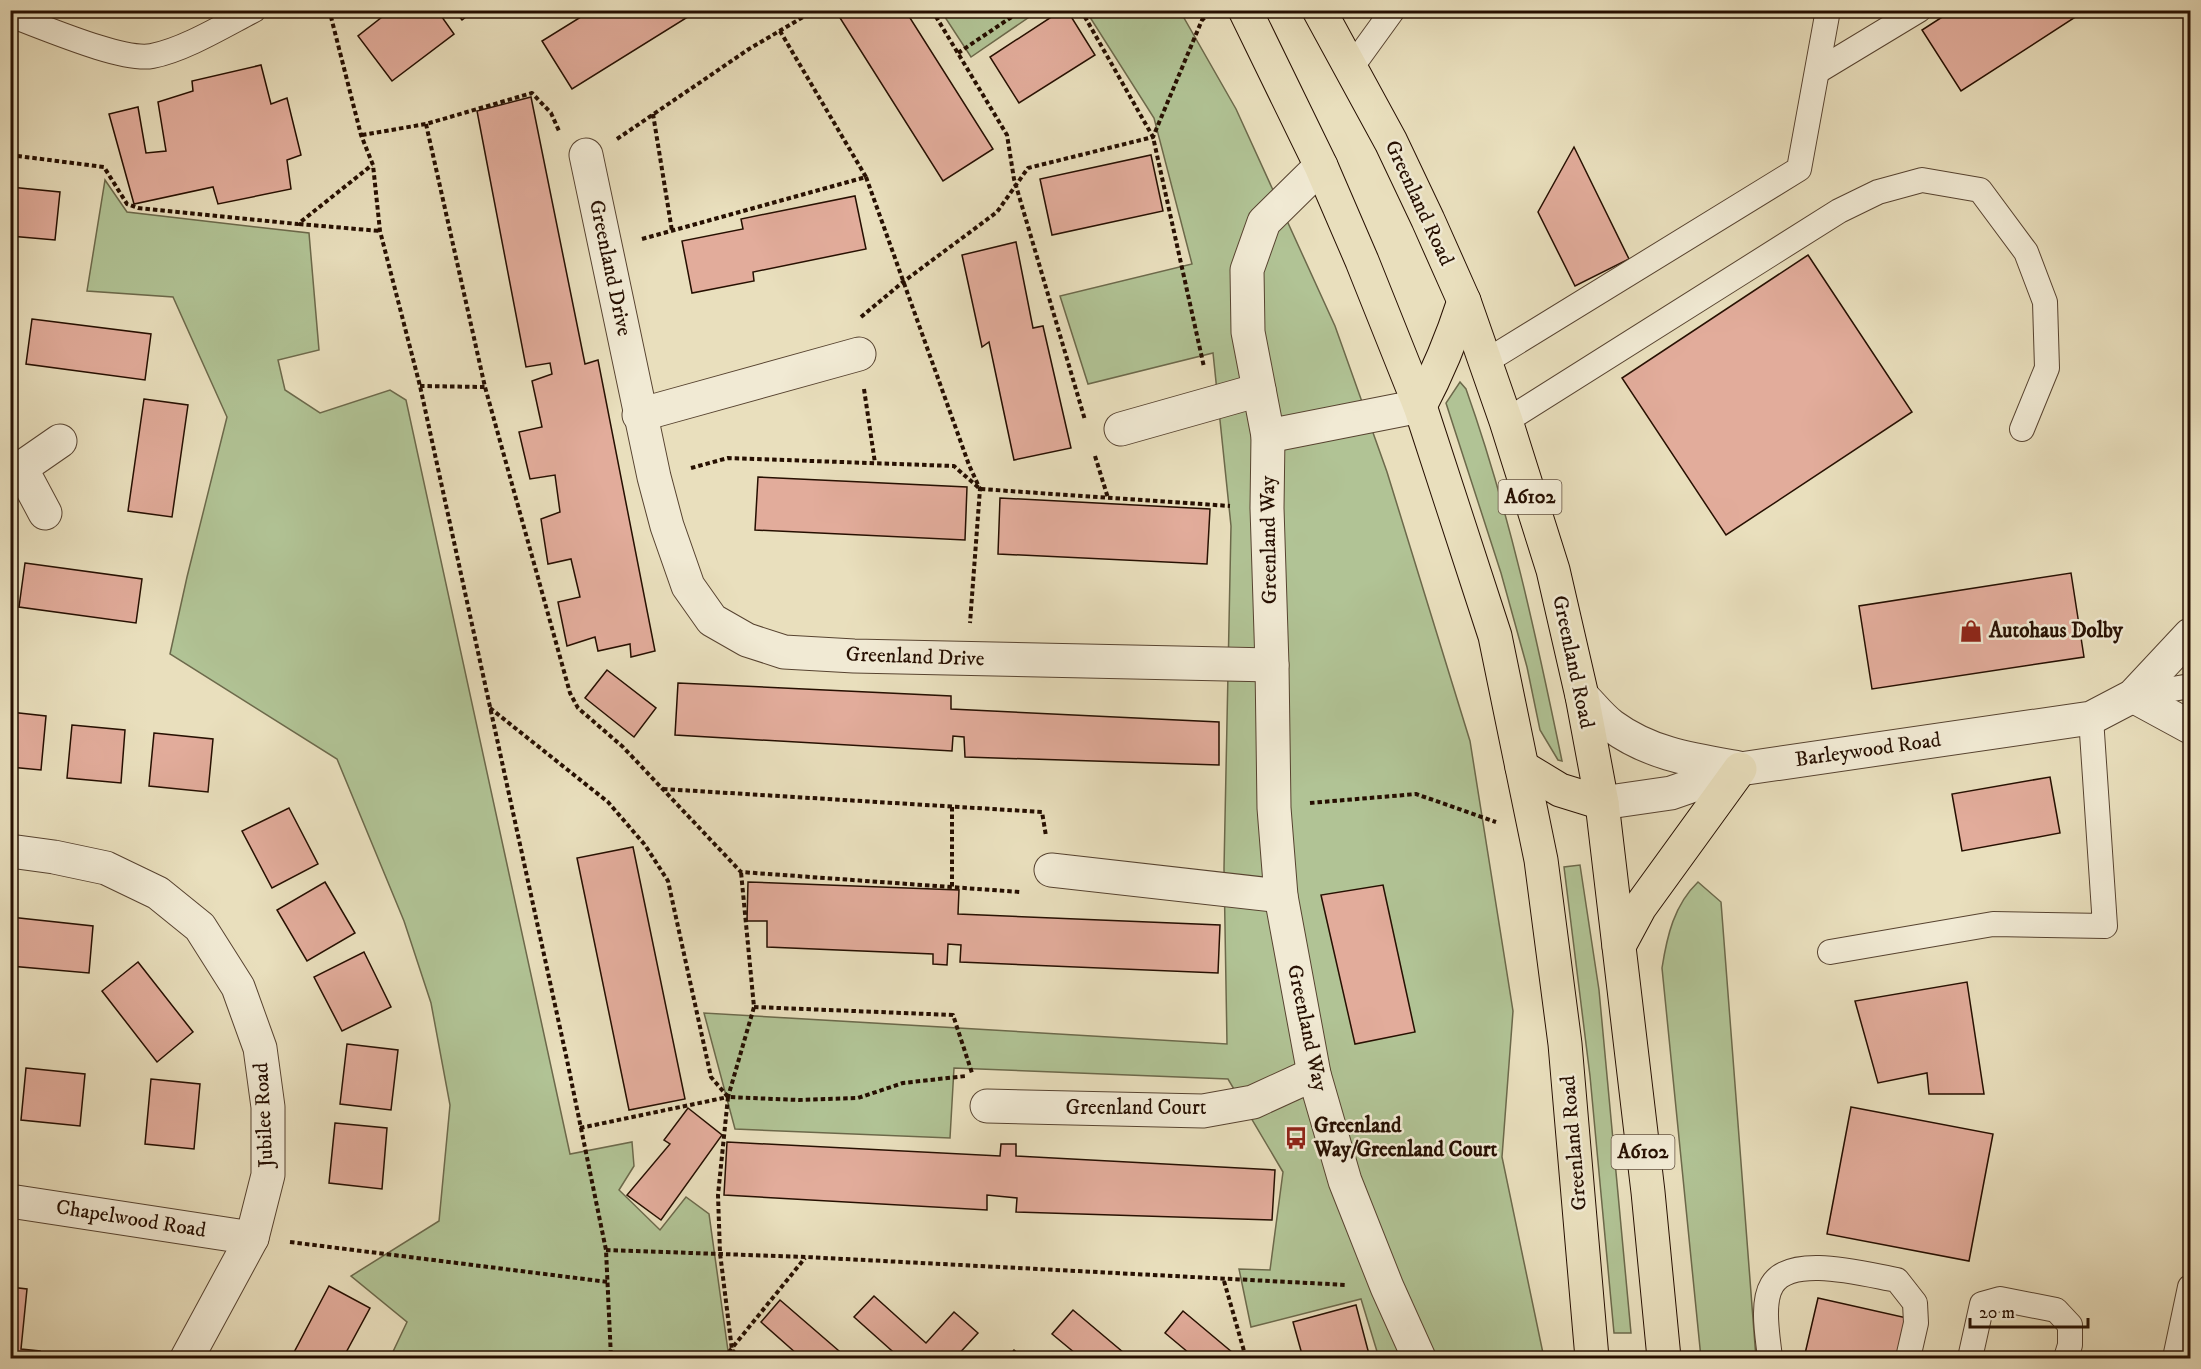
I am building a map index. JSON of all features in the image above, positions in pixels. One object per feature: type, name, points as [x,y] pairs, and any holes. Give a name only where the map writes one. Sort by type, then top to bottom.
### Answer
[{"type":"highway","name":"Greenland Road","points":[[1245,10],[1321,166],[1420,406],[1495,636],[1541,860],[1564,1044],[1592,1359]]},
{"type":"highway","name":"Greenland Road","points":[[1319,10],[1424,210],[1464,301],[1506,421],[1553,570],[1582,696],[1602,803],[1648,1192],[1664,1359]]},
{"type":"highway","points":[[1420,406],[1450,343],[1464,301]]},
{"type":"highway","points":[[1522,766],[1560,790],[1602,803]]},
{"type":"highway","points":[[1619,946],[1640,907],[1740,769]]},
{"type":"street","name":"Greenland Drive","points":[[586,155],[607,249],[639,415],[667,526],[688,586],[712,620],[747,640],[784,652],[968,659],[1272,665]]},
{"type":"street","name":"Greenland Way","points":[[1321,166],[1264,222],[1247,270],[1248,332],[1268,436],[1267,508],[1274,808],[1281,896],[1314,1074],[1346,1181],[1387,1287],[1419,1359]]},
{"type":"street","points":[[639,415],[859,354]]},
{"type":"street","points":[[1121,429],[1259,390]]},
{"type":"street","points":[[1268,436],[1420,406]]},
{"type":"street","points":[[45,513],[16,464],[60,441]]},
{"type":"street","name":"Barleywood Road","points":[[1602,803],[1671,793],[1740,769],[2091,718],[2133,696],[2190,635]]},
{"type":"street","points":[[1582,696],[1610,725],[1641,745],[1678,757],[1740,769]]},
{"type":"street","points":[[2133,696],[2190,727]]},
{"type":"street","name":"Jubilee Road","points":[[10,851],[54,856],[105,868],[158,893],[200,927],[238,987],[260,1048],[268,1107],[268,1175],[252,1238],[187,1359]]},
{"type":"street","points":[[1051,870],[1281,896]]},
{"type":"street","name":"Greenland Court","points":[[987,1106],[1203,1110],[1253,1102],[1314,1074]]},
{"type":"street","name":"Chapelwood Road","points":[[10,1201],[252,1238]]},
{"type":"lane","points":[[10,15],[113,52],[151,57],[196,40],[254,10]]},
{"type":"lane","points":[[1351,68],[1393,10]]},
{"type":"lane","points":[[1485,362],[1799,169],[1828,10]]},
{"type":"lane","points":[[1818,71],[1919,10]]},
{"type":"lane","points":[[1506,421],[1839,211],[1878,192],[1922,180],[1980,190],[2026,252],[2045,302],[2047,368],[2022,429]]},
{"type":"lane","points":[[2133,696],[2190,686]]},
{"type":"lane","points":[[1830,952],[1994,924],[2105,926],[2091,718]]},
{"type":"lane","points":[[1770,1359],[1766,1309],[1773,1284],[1785,1273],[1801,1267],[1897,1280],[1915,1303],[1916,1323],[1908,1359]]},
{"type":"lane","points":[[2175,1359],[2190,1287]]},
{"type":"lane","points":[[1970,1359],[1982,1304],[2000,1299],[2056,1310],[2070,1325],[2070,1345],[2066,1359]]},
{"type":"path","points":[[327,10],[331,17],[361,135],[373,165],[380,231],[420,386],[606,1250],[611,1359]]},
{"type":"path","points":[[361,135],[426,124],[532,93],[551,113],[571,158],[586,155],[612,142],[749,49],[815,10]]},
{"type":"path","points":[[932,10],[1007,135],[1016,184],[1088,431]]},
{"type":"path","points":[[958,53],[1022,10]]},
{"type":"path","points":[[1082,10],[1152,138],[1211,403]]},
{"type":"path","points":[[1152,138],[1202,20],[1215,10]]},
{"type":"path","points":[[780,31],[866,177],[969,465],[980,489],[968,659]]},
{"type":"path","points":[[653,114],[672,231]]},
{"type":"path","points":[[426,124],[485,387],[570,693],[578,708],[624,747],[741,872],[754,1007],[728,1097],[718,1195],[720,1253],[732,1350],[740,1359]]},
{"type":"path","points":[[874,463],[855,322],[903,282],[997,212],[1028,168],[1152,138]]},
{"type":"path","points":[[10,155],[104,167],[127,204],[138,208],[380,231]]},
{"type":"path","points":[[298,224],[373,165]]},
{"type":"path","points":[[607,249],[866,177]]},
{"type":"path","points":[[420,386],[485,387]]},
{"type":"path","points":[[1095,453],[1108,498]]},
{"type":"path","points":[[654,477],[728,458],[954,466],[980,489],[1267,508]]},
{"type":"path","points":[[490,708],[608,802],[645,845],[668,881],[711,1077],[728,1097]]},
{"type":"path","points":[[663,789],[1042,812],[1051,870],[1047,894],[741,872]]},
{"type":"path","points":[[952,807],[952,887]]},
{"type":"path","points":[[580,1128],[728,1097],[800,1100],[858,1098],[903,1083],[972,1075],[953,1015],[754,1007]]},
{"type":"path","points":[[252,1238],[608,1282]]},
{"type":"path","points":[[606,1250],[806,1257],[1224,1281],[1387,1287]]},
{"type":"path","points":[[724,1359],[806,1257]]},
{"type":"path","points":[[1224,1281],[1246,1359]]},
{"type":"green space","points":[[941,11],[1038,11],[971,57]]},
{"type":"green space","points":[[1086,11],[1180,11],[1236,109],[1335,326],[1387,472],[1470,741],[1513,1011],[1502,1157],[1544,1358],[1379,1358],[1361,1299],[1251,1327],[1239,1269],[1270,1270],[1283,1172],[1228,1079],[954,1068],[950,1138],[735,1129],[704,1013],[1227,1044],[1224,868],[1231,526],[1213,353],[1088,384],[1060,296],[1192,264],[1154,118]]},
{"type":"green space","points":[[105,180],[127,212],[309,233],[319,350],[278,360],[285,390],[320,413],[390,390],[406,400],[570,1154],[632,1142],[634,1166],[619,1190],[660,1230],[686,1197],[709,1214],[729,1358],[390,1358],[407,1322],[351,1276],[439,1221],[450,1105],[431,1003],[404,921],[337,759],[170,654],[227,417],[173,297],[87,291]]},
{"type":"green space","points":[[1460,382],[1466,389],[1508,527],[1532,620],[1562,761],[1558,760],[1540,730],[1527,667],[1501,573],[1446,403]]},
{"type":"green space","points":[[1580,865],[1599,990],[1631,1333],[1614,1333],[1590,1076],[1564,867]]},
{"type":"green space","points":[[1698,882],[1721,902],[1756,1358],[1701,1358],[1662,968],[1666,944],[1677,911]]},
{"type":"building","points":[[391,10],[437,10],[454,34],[392,81],[358,36]]},
{"type":"building","points":[[454,10],[475,10],[462,20]]},
{"type":"building","points":[[592,10],[699,10],[572,89],[542,41]]},
{"type":"building","points":[[835,10],[905,10],[993,149],[943,181]]},
{"type":"building","points":[[1062,10],[1067,10],[1095,55],[1019,103],[990,57]]},
{"type":"building","points":[[1953,10],[2074,10],[2077,16],[1961,91],[1922,30]]},
{"type":"building","points":[[261,65],[271,104],[287,98],[301,155],[287,160],[291,189],[218,204],[213,187],[134,204],[109,114],[138,107],[146,153],[166,151],[158,102],[193,91],[192,81]]},
{"type":"building","points":[[531,97],[585,364],[598,360],[655,651],[631,657],[630,644],[598,651],[595,637],[567,646],[558,602],[580,597],[571,559],[548,564],[541,519],[560,512],[555,475],[530,479],[519,432],[542,427],[532,381],[552,374],[550,363],[526,367],[477,111]]},
{"type":"building","points":[[1574,147],[1629,259],[1575,286],[1538,212]]},
{"type":"building","points":[[1151,155],[1163,211],[1052,235],[1040,179]]},
{"type":"building","points":[[10,187],[60,192],[55,240],[10,236]]},
{"type":"building","points":[[855,196],[866,249],[753,272],[754,281],[692,293],[682,241],[743,229],[741,219]]},
{"type":"building","points":[[1016,242],[1033,328],[1043,326],[1071,448],[1014,460],[989,342],[982,347],[962,255]]},
{"type":"building","points":[[1808,255],[1912,412],[1726,535],[1622,378]]},
{"type":"building","points":[[32,319],[151,334],[145,380],[26,364]]},
{"type":"building","points":[[144,399],[188,405],[172,517],[128,511]]},
{"type":"building","points":[[758,477],[967,487],[965,540],[755,530]]},
{"type":"building","points":[[1000,498],[1210,509],[1207,564],[998,554]]},
{"type":"building","points":[[25,563],[142,579],[136,623],[19,607]]},
{"type":"building","name":"Autohaus Dolby","points":[[2071,573],[2084,657],[1872,689],[1859,606]]},
{"type":"building","points":[[607,670],[656,708],[634,737],[585,698]]},
{"type":"building","points":[[678,683],[951,696],[951,709],[1219,722],[1219,765],[965,757],[964,737],[953,736],[952,751],[675,735]]},
{"type":"building","points":[[10,712],[46,716],[41,770],[10,767]]},
{"type":"building","points":[[72,725],[125,730],[121,783],[67,778]]},
{"type":"building","points":[[154,733],[213,739],[208,792],[149,786]]},
{"type":"building","points":[[2050,777],[2060,833],[1962,851],[1952,794]]},
{"type":"building","points":[[289,808],[318,864],[272,888],[242,831]]},
{"type":"building","points":[[633,847],[685,1099],[629,1110],[577,858]]},
{"type":"building","points":[[325,882],[355,933],[307,961],[277,910]]},
{"type":"building","points":[[748,882],[959,890],[958,914],[1220,925],[1218,973],[960,962],[961,945],[948,944],[947,965],[933,964],[933,954],[767,947],[767,921],[747,921]]},
{"type":"building","points":[[1383,885],[1415,1032],[1355,1044],[1321,895]]},
{"type":"building","points":[[10,917],[93,926],[89,973],[10,966]]},
{"type":"building","points":[[364,952],[391,1007],[342,1031],[314,977]]},
{"type":"building","points":[[138,962],[193,1032],[157,1062],[102,991]]},
{"type":"building","points":[[1967,982],[1984,1094],[1929,1094],[1927,1073],[1878,1083],[1855,1001]]},
{"type":"building","points":[[347,1044],[398,1050],[391,1110],[340,1104]]},
{"type":"building","points":[[26,1068],[85,1074],[80,1126],[21,1120]]},
{"type":"building","points":[[151,1079],[200,1084],[194,1149],[145,1144]]},
{"type":"building","points":[[1851,1107],[1993,1134],[1969,1261],[1827,1234]]},
{"type":"building","points":[[688,1108],[722,1135],[661,1220],[627,1195],[670,1144],[664,1140]]},
{"type":"building","points":[[335,1123],[387,1128],[382,1189],[329,1183]]},
{"type":"building","points":[[727,1142],[1000,1156],[1001,1144],[1016,1144],[1016,1156],[1275,1170],[1272,1220],[1016,1212],[1017,1198],[987,1195],[987,1210],[724,1195]]},
{"type":"building","points":[[329,1286],[370,1308],[343,1358],[291,1358]]},
{"type":"building","points":[[10,1287],[27,1289],[21,1349],[40,1351],[39,1358],[10,1358]]},
{"type":"building","points":[[874,1296],[926,1343],[954,1312],[978,1333],[955,1358],[900,1358],[854,1317]]},
{"type":"building","points":[[1818,1298],[1907,1318],[1898,1358],[1804,1358]]},
{"type":"building","points":[[780,1300],[846,1357],[793,1358],[797,1354],[761,1322]]},
{"type":"building","points":[[1356,1305],[1370,1358],[1303,1358],[1293,1322]]},
{"type":"building","points":[[1073,1310],[1130,1358],[1081,1358],[1052,1334]]},
{"type":"building","points":[[1183,1311],[1239,1358],[1195,1358],[1165,1333]]},
{"type":"building","points":[[1014,1350],[1024,1358],[1007,1358]]},
{"type":"place","name":"Autohaus Dolby","points":[[1971,631]]},
{"type":"place","name":"Greenland Way/Greenland Court","points":[[1296,1138]]}]
